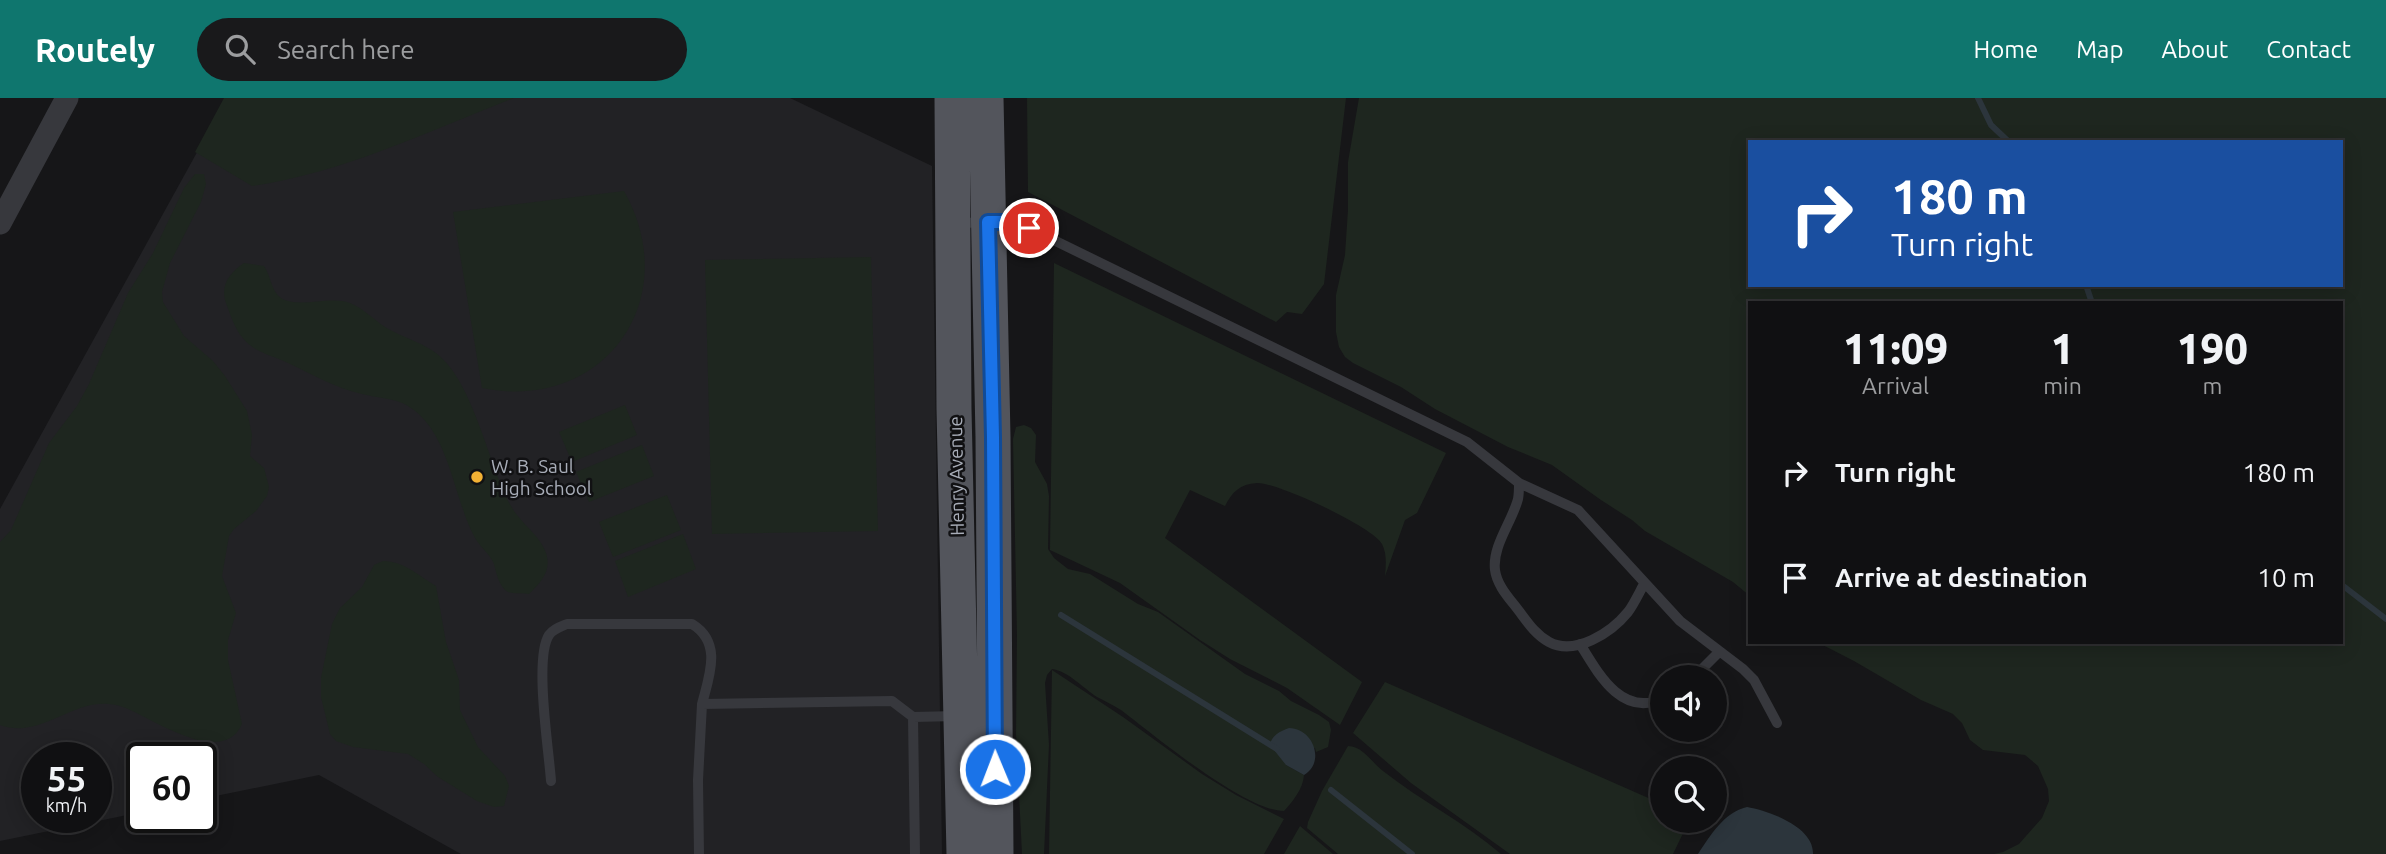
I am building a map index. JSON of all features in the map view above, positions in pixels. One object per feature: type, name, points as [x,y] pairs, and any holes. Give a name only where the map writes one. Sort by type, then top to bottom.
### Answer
[{"type":"main road","name":"Henry Avenue","points":[[952,98],[971,223],[993,437],[978,716],[964,854]]},
{"type":"main road","name":"Henry Avenue","points":[[971,223],[986,98]]},
{"type":"main road","name":"Henry Avenue","points":[[978,716],[996,854]]},
{"type":"street","points":[[0,223],[67,98]]},
{"type":"lane","points":[[971,223],[1004,222],[1029,228],[1446,430],[1478,449],[1519,483],[1578,510],[1680,621],[1754,680],[1777,723]]},
{"type":"lane","points":[[1519,483],[1518,500],[1494,564],[1501,587],[1534,631],[1550,643],[1571,647],[1580,644],[1611,628],[1628,612],[1644,584]]},
{"type":"lane","points":[[551,781],[541,660],[550,634],[567,624],[692,624],[701,630],[712,648],[712,668],[702,704],[698,769],[699,854]]},
{"type":"lane","points":[[1580,644],[1601,677],[1620,696],[1637,703],[1650,703]]},
{"type":"lane","points":[[1706,665],[1719,652]]},
{"type":"lane","points":[[702,704],[892,701],[913,717],[978,716]]},
{"type":"lane","points":[[913,717],[915,854]]},
{"type":"shaded area","points":[[224,98],[514,98],[352,161],[286,180],[252,186],[195,152]]},
{"type":"shaded area","name":"W. B. Saul High School","points":[[227,98],[790,98],[932,166],[942,854],[461,854],[319,775],[217,796],[217,742],[126,742],[126,815],[112,818],[112,742],[21,742],[21,833],[39,833],[0,841],[0,509]]},
{"type":"shaded area","points":[[1027,98],[1346,98],[1324,284],[1302,314],[1287,312],[1276,322],[1028,192]]},
{"type":"shaded area","points":[[1359,98],[2386,98],[2386,854],[1994,854],[2019,844],[2042,818],[2049,801],[2048,789],[2038,766],[2025,755],[1983,750],[1970,740],[1962,723],[1953,714],[1921,700],[1821,644],[2343,644],[2343,301],[1748,301],[1748,594],[1733,582],[1645,531],[1552,465],[1508,447],[1435,409],[1345,357],[1339,347],[1336,332],[1336,295],[1345,255],[1348,162]]},
{"type":"shaded area","points":[[195,174],[204,174],[206,184],[201,202],[170,263],[162,292],[163,302],[184,336],[213,361],[247,411],[252,435],[250,456],[264,468],[269,487],[267,496],[256,511],[229,536],[222,576],[236,613],[228,640],[228,660],[242,724],[232,737],[219,742],[203,741],[168,729],[123,707],[106,704],[90,705],[32,727],[0,725],[0,542],[11,530],[49,443],[77,406],[89,384],[128,293],[153,253],[184,188]]},
{"type":"shaded area","points":[[624,191],[640,231],[645,271],[638,307],[622,339],[597,365],[564,383],[526,391],[482,388],[453,212]]},
{"type":"shaded area","points":[[871,257],[878,531],[712,534],[705,260]]},
{"type":"shaded area","points":[[244,263],[264,266],[281,298],[297,302],[333,300],[350,303],[385,327],[433,351],[447,363],[469,401],[511,506],[539,540],[546,553],[546,571],[529,594],[508,592],[502,587],[492,560],[477,541],[468,522],[442,448],[422,417],[403,403],[352,391],[324,380],[258,350],[242,337],[231,316],[224,291],[230,276]]},
{"type":"shaded area","points":[[1054,263],[1446,453],[1417,513],[1405,520],[1385,576],[1385,552],[1375,536],[1324,507],[1284,490],[1257,483],[1241,487],[1225,506],[1190,490],[1165,538],[1362,682],[1340,725],[1287,688],[1230,659],[1200,640],[1120,583],[1050,550]]},
{"type":"shaded area","points":[[625,405],[637,435],[572,462],[559,432]]},
{"type":"shaded area","points":[[1024,425],[1031,428],[1036,435],[1035,462],[1047,484],[1048,549],[1054,558],[1068,569],[1090,574],[1138,604],[1158,612],[1245,674],[1279,691],[1291,701],[1329,722],[1331,730],[1328,747],[1316,752],[1315,748],[1286,765],[1304,775],[1300,790],[1284,811],[1267,808],[1224,786],[1121,710],[1097,697],[1070,676],[1052,669],[1045,683],[1049,745],[1044,854],[1022,854],[1016,734],[1013,439],[1016,427]]},
{"type":"shaded area","points":[[642,445],[654,476],[589,502],[576,472]]},
{"type":"shaded area","points":[[667,495],[681,530],[613,557],[599,522]]},
{"type":"shaded area","points":[[683,534],[696,569],[628,597],[615,561]]},
{"type":"shaded area","points":[[383,561],[405,566],[436,586],[446,642],[459,680],[460,710],[478,747],[505,776],[509,786],[504,806],[494,807],[477,801],[438,777],[408,754],[353,747],[336,741],[330,734],[321,697],[321,678],[332,624],[340,608],[362,587],[374,565]]},
{"type":"shaded area","points":[[1052,670],[1202,774],[1284,819],[1264,854],[1049,854]]},
{"type":"shaded area","points":[[1385,682],[1650,799],[1650,833],[1683,833],[1673,854],[1510,854],[1411,783],[1353,733]]},
{"type":"shaded area","points":[[1289,728],[1305,734],[1314,747],[1314,762],[1304,775],[1286,765],[1270,745],[1276,734]]},
{"type":"shaded area","points":[[1348,746],[1363,752],[1397,782],[1501,854],[1338,854],[1307,828],[1322,791]]},
{"type":"shaded area","points":[[1747,807],[1789,822],[1806,836],[1813,854],[1698,854],[1713,833],[1727,833],[1727,817]]},
{"type":"shaded area","points":[[1300,826],[1333,854],[1284,854]]},
{"type":"waterway","points":[[1978,98],[1991,125],[2007,140]]},
{"type":"waterway","points":[[2087,287],[2091,301]]},
{"type":"waterway","points":[[2343,586],[2386,619]]},
{"type":"waterway","points":[[1061,615],[1277,749]]},
{"type":"waterway","points":[[1331,790],[1412,854]]},
{"type":"place","name":"W. B. Saul High School","points":[[477,477]]},
{"type":"route","points":[[995,769],[995,590],[988,222],[1004,222],[1029,228]]}]
